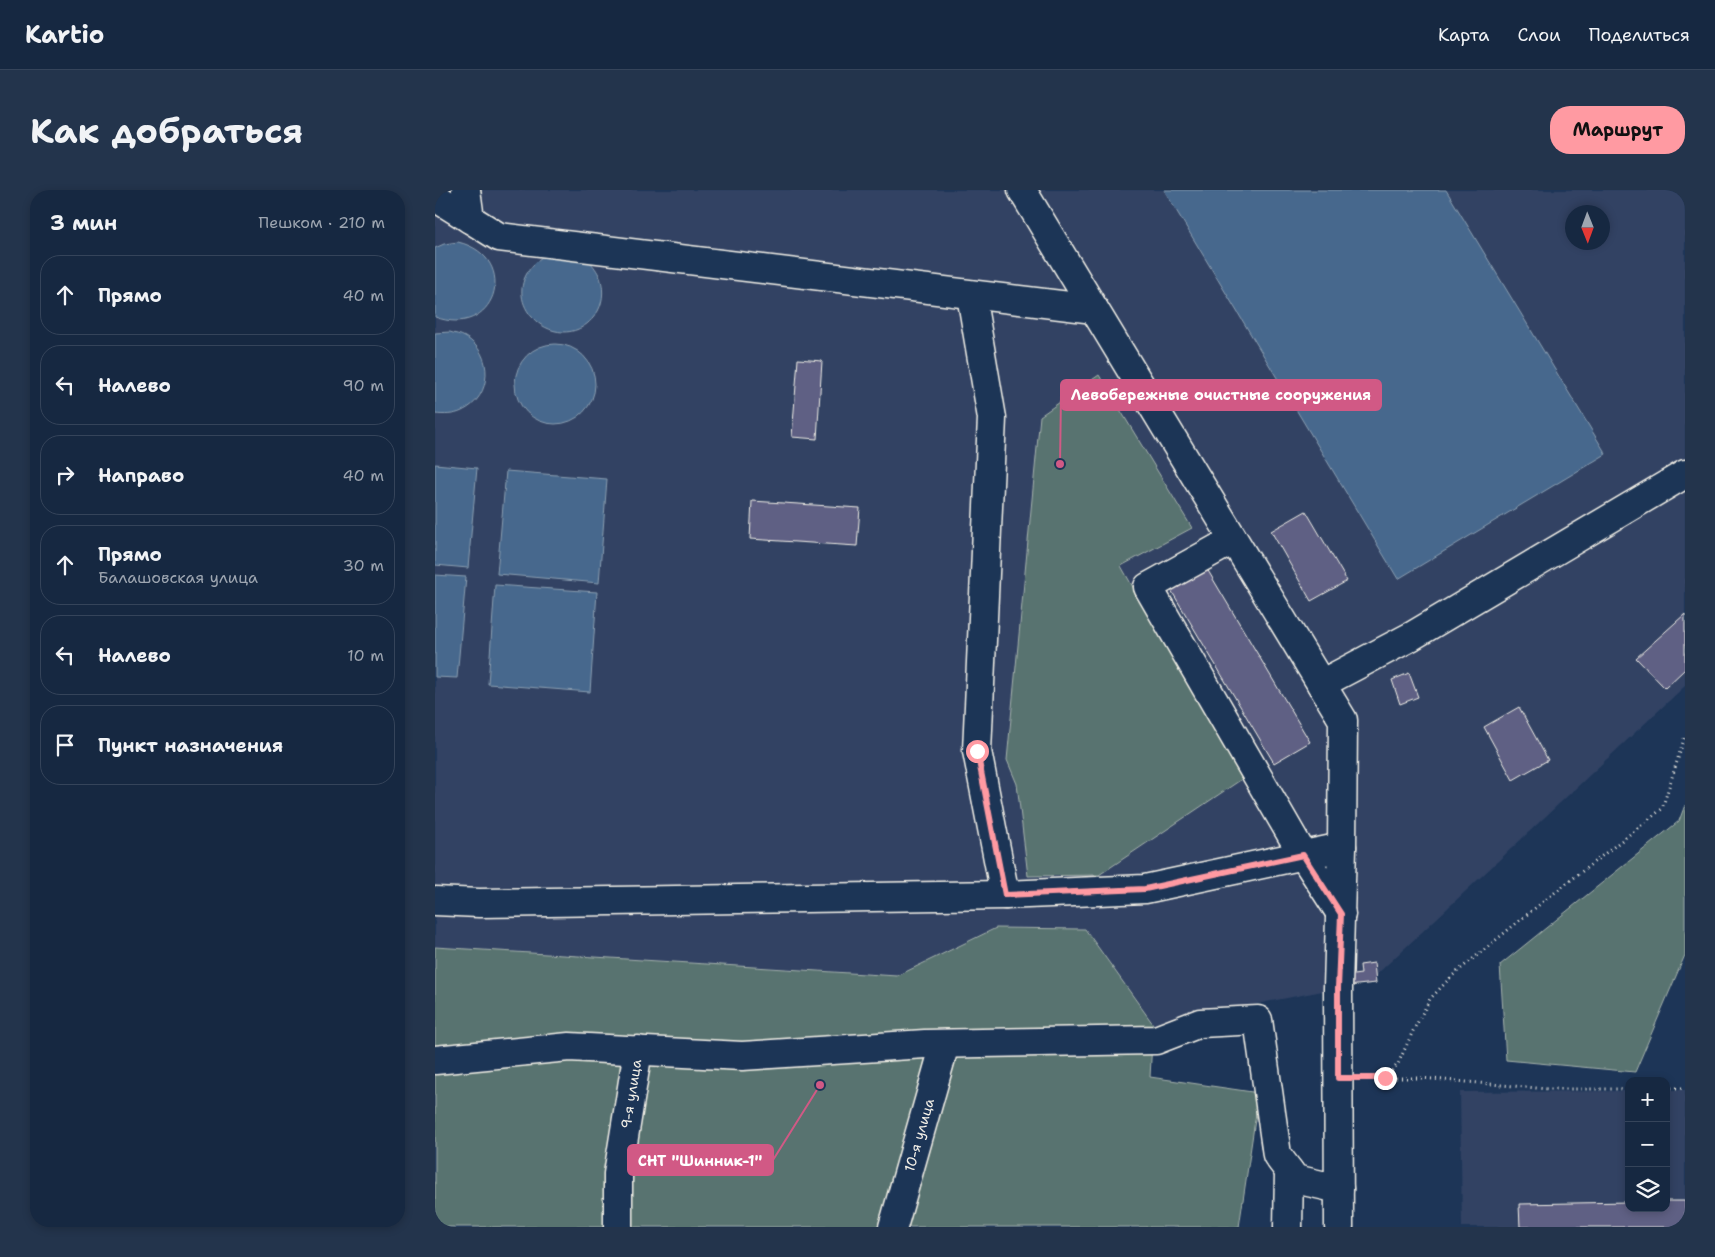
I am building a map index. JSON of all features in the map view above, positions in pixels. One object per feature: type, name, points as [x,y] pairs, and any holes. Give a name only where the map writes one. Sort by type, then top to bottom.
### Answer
[{"type":"street","points":[[466,190],[470,219]]},
{"type":"street","points":[[1022,190],[1343,720],[1341,914],[1338,988],[1339,1227]]},
{"type":"street","points":[[435,197],[499,236],[1094,309]]},
{"type":"street","points":[[971,295],[992,418],[977,751],[1005,895]]},
{"type":"street","points":[[1321,684],[1412,636],[1685,474]]},
{"type":"street","points":[[1233,540],[1148,587],[1303,855],[1341,914]]},
{"type":"street","points":[[435,901],[479,903],[1005,895],[1145,889],[1342,847]]},
{"type":"street","points":[[435,1060],[569,1047],[742,1056],[935,1044],[1156,1040],[1200,1023],[1258,1020],[1277,1155],[1295,1179],[1339,1189]]},
{"type":"street","name":"10-я улица","points":[[893,1227],[935,1044]]},
{"type":"street","name":"9-я улица","points":[[618,1227],[618,1174],[638,1050]]},
{"type":"street","points":[[1288,1227],[1289,1171]]},
{"type":"path","points":[[1385,1078],[1398,1064],[1413,1030],[1430,999],[1452,976],[1530,912],[1662,809],[1685,736]]},
{"type":"path","points":[[1338,1078],[1421,1078],[1548,1089],[1625,1089]]},
{"type":"path","points":[[1670,1088],[1685,1088]]},
{"type":"shaded area","points":[[435,190],[1685,190],[1685,686],[1375,976],[1376,983],[1338,988],[1153,1024],[1085,929],[996,928],[897,976],[435,947]]},
{"type":"shaded area","points":[[1164,190],[1446,190],[1606,454],[1398,579]]},
{"type":"shaded area","points":[[458,242],[478,250],[490,263],[495,278],[493,294],[486,307],[474,317],[456,321],[435,317],[435,248],[444,244]]},
{"type":"shaded area","points":[[546,254],[584,259],[592,264],[599,275],[602,288],[601,302],[598,311],[583,326],[566,332],[549,329],[535,320],[525,306],[522,289],[528,271]]},
{"type":"shaded area","points":[[450,332],[465,337],[481,353],[486,375],[484,386],[480,396],[462,411],[449,414],[435,414],[435,333]]},
{"type":"shaded area","points":[[547,344],[563,344],[584,355],[595,376],[595,392],[584,413],[563,424],[547,424],[533,418],[521,406],[515,392],[515,376],[521,362],[533,350]]},
{"type":"shaded area","points":[[435,464],[477,468],[468,568],[435,565]]},
{"type":"shaded area","points":[[506,471],[607,479],[599,583],[497,574]]},
{"type":"shaded area","points":[[435,575],[466,577],[457,678],[435,677]]},
{"type":"shaded area","points":[[495,585],[597,592],[590,692],[488,684]]},
{"type":"shaded area","points":[[1670,1090],[1685,1090],[1685,1227],[1462,1227],[1460,1092],[1625,1091],[1625,1212],[1670,1212]]},
{"type":"green space","points":[[1099,375],[1192,528],[1121,566],[1242,779],[1099,875],[1028,876],[1017,784],[1007,760],[1040,416]]},
{"type":"green space","points":[[1685,805],[1685,955],[1635,1072],[1506,1060],[1500,965],[1679,821]]},
{"type":"green space","points":[[996,928],[1085,929],[1153,1024],[1150,1077],[1259,1093],[1239,1227],[435,1227],[435,947],[897,976]]},
{"type":"building","points":[[798,359],[822,361],[817,439],[792,437]]},
{"type":"building","points":[[752,501],[860,508],[857,546],[750,539]]},
{"type":"building","points":[[1306,511],[1347,581],[1311,601],[1271,531]]},
{"type":"building","points":[[1207,569],[1310,742],[1274,763],[1171,590]]},
{"type":"building","points":[[1685,614],[1685,669],[1665,688],[1636,658]]},
{"type":"building","points":[[1409,673],[1418,697],[1400,704],[1392,680]]},
{"type":"building","points":[[1519,707],[1548,760],[1513,780],[1484,727]]},
{"type":"building","points":[[1374,963],[1376,983],[1348,986],[1346,976],[1361,974],[1360,965]]},
{"type":"building","points":[[1670,1201],[1685,1201],[1685,1227],[1520,1227],[1519,1204],[1625,1202],[1625,1212],[1670,1212]]},
{"type":"place","name":"Левобережные очистные сооружения","points":[[1060,464]]},
{"type":"place","name":"СНТ \"Шинник-1\"","points":[[820,1085]]},
{"type":"route","points":[[977,751],[1005,895],[1145,889],[1303,855],[1341,914],[1338,988],[1338,1078],[1385,1078]]}]
